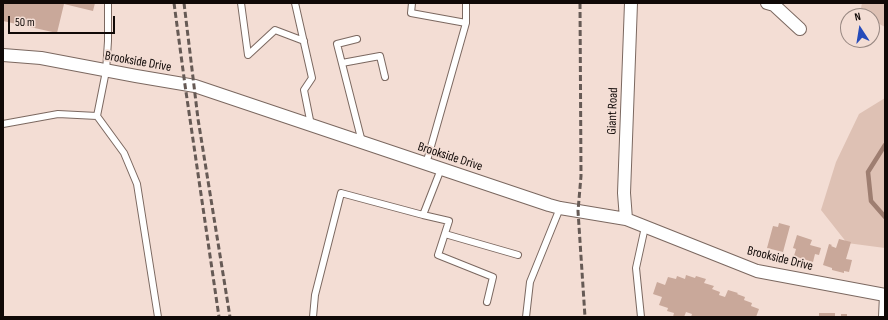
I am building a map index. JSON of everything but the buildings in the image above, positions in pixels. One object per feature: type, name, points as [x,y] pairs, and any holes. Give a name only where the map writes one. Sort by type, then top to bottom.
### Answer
[{"type":"street","name":"Giant Road","points":[[626,219],[624,193],[631,3]]},
{"type":"street","points":[[767,3],[774,4],[800,29]]},
{"type":"street","name":"Brookside Drive","points":[[3,55],[41,58],[195,86],[560,208],[626,219],[757,271],[884,295]]},
{"type":"lane","points":[[108,3],[106,71],[97,116],[124,153],[136,184],[158,317]]},
{"type":"lane","points":[[241,3],[248,55],[275,30],[304,41]]},
{"type":"lane","points":[[295,3],[312,78],[304,90],[311,125]]},
{"type":"lane","points":[[412,3],[411,13],[466,23]]},
{"type":"lane","points":[[426,164],[466,23],[466,3]]},
{"type":"lane","points":[[357,39],[337,44],[362,142]]},
{"type":"lane","points":[[342,63],[380,56],[385,77]]},
{"type":"lane","points":[[3,124],[58,114],[97,116]]},
{"type":"lane","points":[[423,215],[441,169]]},
{"type":"lane","points":[[313,317],[315,295],[341,193],[449,221],[438,255],[493,277],[487,302]]},
{"type":"lane","points":[[526,317],[530,282],[560,208]]},
{"type":"lane","points":[[641,317],[636,268],[645,227]]},
{"type":"lane","points":[[445,234],[518,255]]},
{"type":"lane","points":[[882,317],[884,295]]},
{"type":"shaded area","points":[[862,3],[885,3],[885,27],[880,24],[880,8],[861,8]]},
{"type":"shaded area","points":[[885,98],[885,248],[847,243],[821,210],[836,162],[859,114]]},
{"type":"waterway","points":[[885,145],[868,172],[871,201],[885,217]]},
{"type":"railway","points":[[174,3],[219,317]]},
{"type":"railway","points":[[184,3],[198,119],[230,317]]},
{"type":"railway","points":[[580,3],[581,176],[578,211],[585,317]]}]
